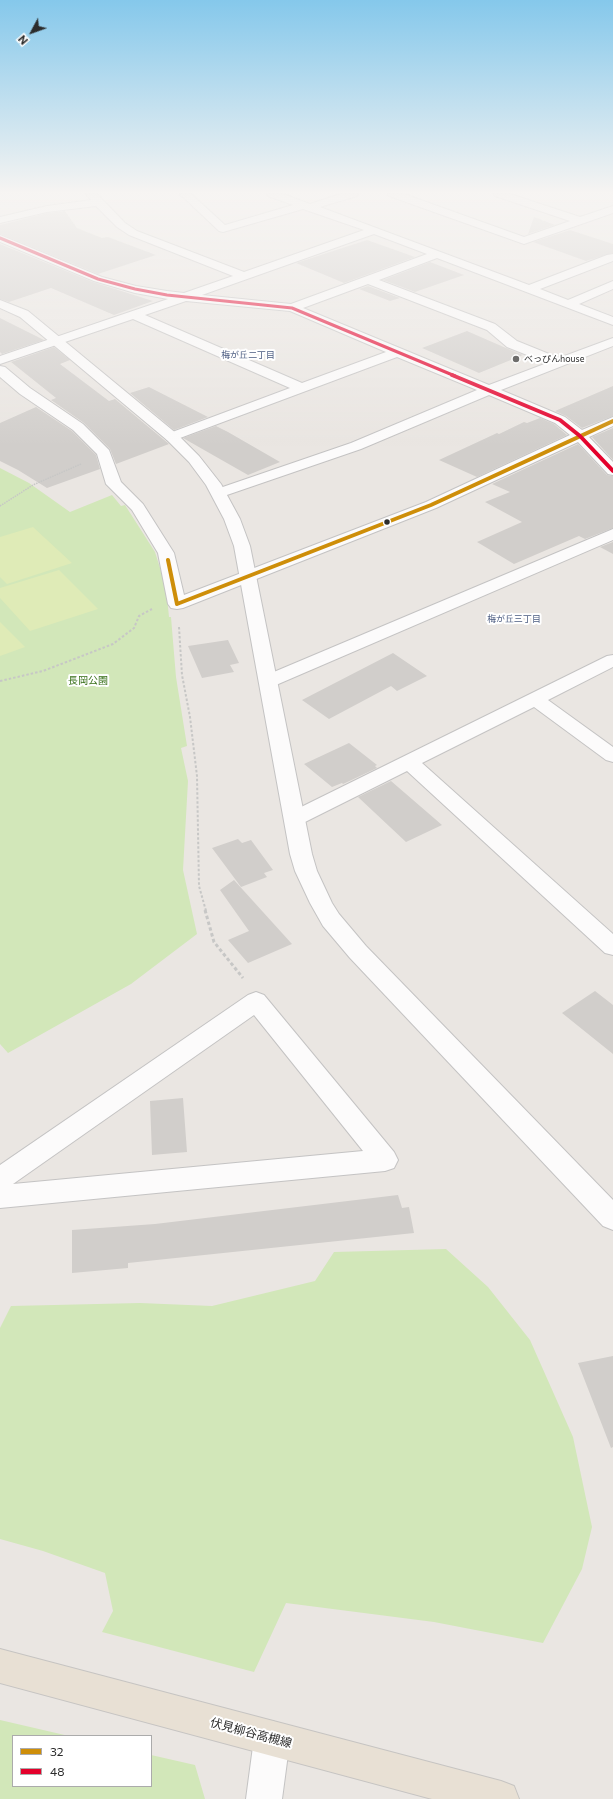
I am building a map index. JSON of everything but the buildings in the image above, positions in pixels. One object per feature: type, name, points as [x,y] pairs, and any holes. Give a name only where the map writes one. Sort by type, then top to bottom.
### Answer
[{"type":"main road","name":"伏見柳谷高槻線","points":[[0,1666],[501,1799]]},
{"type":"street","points":[[96,278],[106,282],[145,291],[292,308],[560,420],[580,436],[613,471]]},
{"type":"street","points":[[0,360],[56,342],[134,315],[182,296],[238,278]]},
{"type":"street","points":[[292,308],[374,278]]},
{"type":"street","points":[[500,278],[613,321]]},
{"type":"street","points":[[529,289],[557,278]]},
{"type":"street","points":[[368,280],[491,327],[512,344],[559,363]]},
{"type":"street","points":[[569,304],[613,285]]},
{"type":"street","points":[[0,304],[24,314],[172,437],[194,459],[219,493],[238,532],[249,576],[301,854],[312,887],[331,920],[343,936],[613,1218]]},
{"type":"street","points":[[134,315],[302,388]]},
{"type":"street","points":[[219,493],[356,446],[489,390],[613,342]]},
{"type":"street","points":[[172,437],[398,352]]},
{"type":"street","points":[[0,370],[13,389],[78,427],[104,453],[114,484],[138,507],[166,553],[177,604],[431,505],[613,421]]},
{"type":"street","points":[[269,681],[613,534]]},
{"type":"street","points":[[294,819],[613,660]]},
{"type":"street","points":[[535,699],[613,756]]},
{"type":"street","points":[[409,762],[613,947]]},
{"type":"street","points":[[0,1179],[256,1001],[385,1160],[0,1198]]},
{"type":"street","points":[[264,1799],[272,1739]]},
{"type":"path","points":[[0,506],[33,485],[104,453]]},
{"type":"path","points":[[0,681],[43,671],[113,644],[134,628],[139,616],[146,611],[177,604],[182,675],[190,717],[197,776],[198,886],[214,942],[247,984],[256,1001]]},
{"type":"green space","name":"長岡公園","points":[[0,468],[29,483],[70,512],[112,495],[121,506],[125,505],[155,552],[166,587],[169,617],[171,617],[176,677],[187,746],[181,748],[188,781],[183,870],[197,934],[131,984],[8,1053],[0,1044]]},
{"type":"green space","points":[[33,527],[72,563],[7,584],[0,577],[0,537]]},
{"type":"green space","points":[[59,570],[98,609],[30,631],[0,598],[0,588]]},
{"type":"green space","points":[[0,622],[25,647],[0,656]]},
{"type":"green space","points":[[446,1249],[488,1287],[530,1340],[573,1437],[592,1527],[582,1569],[543,1643],[434,1622],[286,1603],[254,1672],[102,1632],[113,1611],[105,1573],[43,1551],[0,1539],[0,1328],[11,1306],[140,1303],[212,1306],[315,1281],[334,1252]]},
{"type":"green space","points":[[0,1720],[65,1735],[12,1735],[12,1787],[152,1787],[152,1755],[195,1765],[205,1799],[0,1799]]},
{"type":"transit line","name":"48","points":[[95,278],[135,289],[167,295],[292,308],[560,420],[580,436],[613,471]]},
{"type":"transit line","name":"32","points":[[168,560],[177,604],[431,505],[613,421]]},
{"type":"place","name":"べっぴんhouse","points":[[516,359]]},
{"type":"district","name":"梅が丘二丁目","points":[[248,355]]},
{"type":"district","name":"梅が丘三丁目","points":[[514,619]]}]
